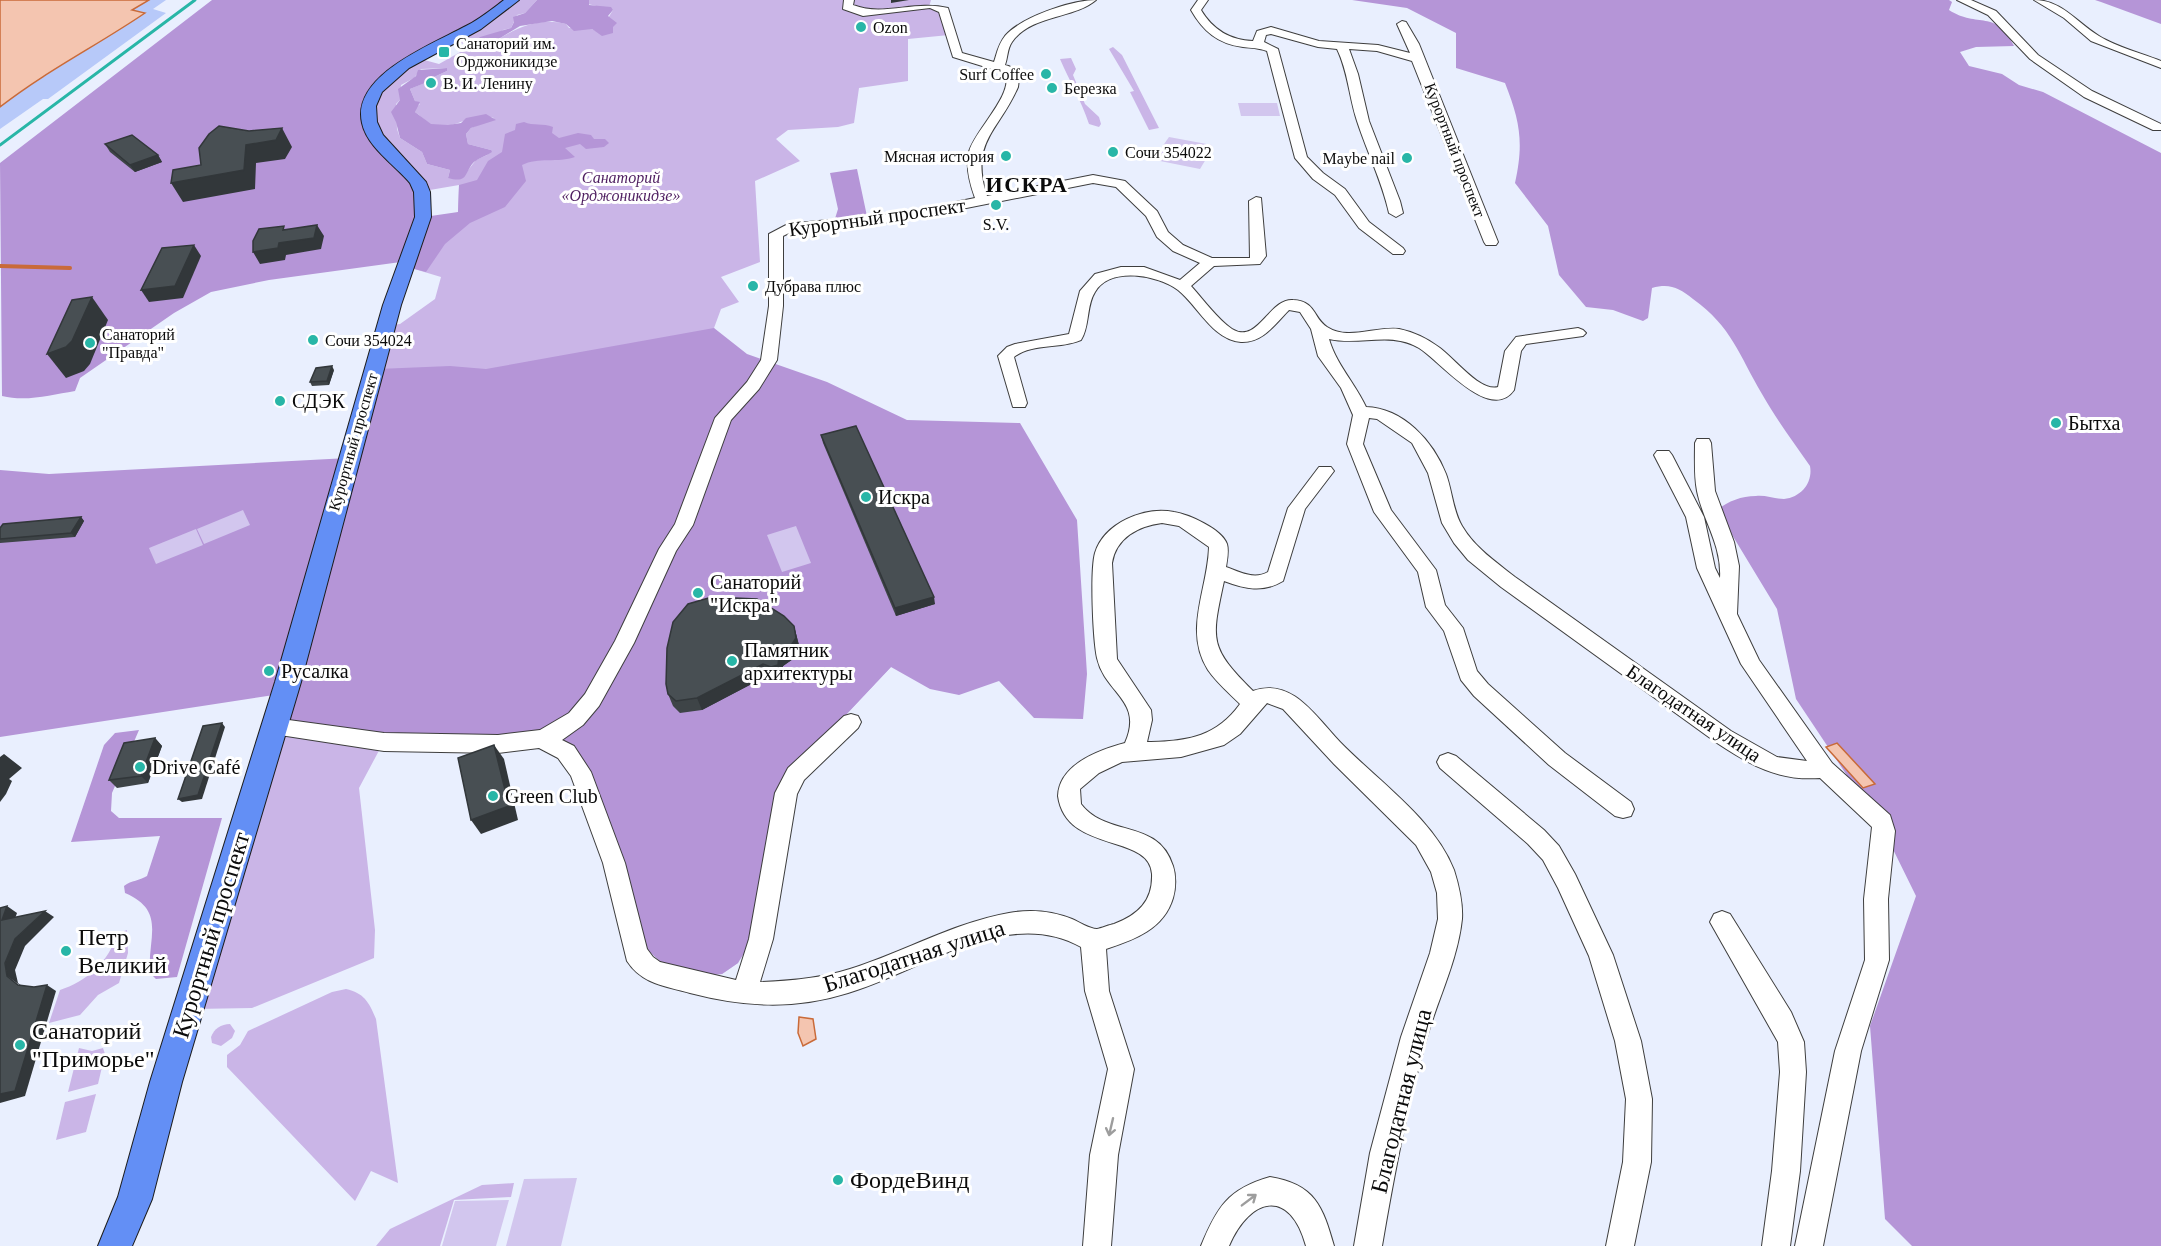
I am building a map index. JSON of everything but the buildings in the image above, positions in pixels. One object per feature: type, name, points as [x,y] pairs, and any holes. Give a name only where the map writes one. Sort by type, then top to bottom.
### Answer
[{"type":"main road","name":"Курортный проспект","points":[[115,1246],[135,1199],[169,1071],[274,727],[392,305],[423,217],[423,200],[418,182],[373,131],[367,115],[369,103],[383,82],[396,71],[484,22],[512,0]]},
{"type":"street","points":[[849,0],[847,8],[863,13],[931,5],[940,7],[944,10],[957,55],[995,67],[1000,63],[1004,44],[1010,35],[1041,19],[1091,0]]},
{"type":"street","points":[[1203,0],[1196,9],[1205,26],[1228,40],[1267,46],[1273,51],[1301,158],[1310,169],[1340,192],[1364,225],[1398,251]]},
{"type":"street","points":[[1962,0],[1992,13],[2034,57],[2088,94],[2157,127]]},
{"type":"street","points":[[2039,0],[2068,16],[2095,39],[2161,65]]},
{"type":"street","name":"Курортный проспект","points":[[1402,24],[1413,44],[1491,242]]},
{"type":"street","name":"Курортный проспект","points":[[1257,45],[1261,33],[1270,30],[1318,44],[1377,48],[1417,59]]},
{"type":"street","points":[[1341,45],[1354,79],[1362,120],[1392,192],[1396,213]]},
{"type":"street","name":"Курортный проспект","points":[[983,202],[976,184],[975,153],[986,129],[1009,95],[1014,78],[1008,70],[995,67]]},
{"type":"street","name":"Курортный проспект","points":[[274,727],[384,742],[498,744],[541,739],[554,734],[576,719],[592,700],[624,643],[668,549],[684,525],[723,418],[753,385],[769,360],[776,306],[776,234],[788,228],[894,218],[1093,179],[1120,184],[1152,214],[1165,238],[1178,249],[1210,262],[1250,262],[1259,256],[1256,201]]},
{"type":"street","points":[[1182,286],[1210,262]]},
{"type":"street","points":[[1018,403],[1006,356],[1021,347],[1064,342],[1076,337],[1087,291],[1100,277],[1121,271],[1144,271],[1182,286],[1227,332],[1241,337],[1255,335],[1284,307],[1292,304],[1306,309],[1319,329],[1326,356],[1349,387],[1361,415],[1355,444],[1379,503],[1396,531],[1427,570],[1436,607],[1453,628],[1464,667],[1473,682],[1557,759],[1623,809]]},
{"type":"street","points":[[1319,329],[1330,335],[1349,339],[1395,334],[1408,336],[1443,358],[1473,386],[1493,393],[1506,390],[1513,351],[1521,340],[1578,333]]},
{"type":"street","name":"Благодатная улица","points":[[1361,415],[1367,412],[1382,414],[1419,440],[1437,473],[1451,523],[1460,538],[1475,555],[1508,582],[1669,699],[1761,760],[1784,770],[1824,768]]},
{"type":"street","points":[[1702,443],[1706,490],[1725,542],[1730,566],[1727,614]]},
{"type":"street","points":[[1663,455],[1695,517],[1706,568],[1751,664],[1824,768],[1882,822],[1884,847],[1876,899],[1877,960],[1848,1051],[1809,1246]]},
{"type":"street","points":[[1217,571],[1257,584],[1267,583],[1276,576],[1297,508],[1325,471]]},
{"type":"street","points":[[1097,1246],[1104,1155],[1121,1069],[1097,991],[1093,941],[1121,934],[1141,922],[1161,902],[1165,870],[1159,857],[1146,845],[1124,835],[1098,828],[1078,817],[1068,800],[1071,784],[1080,773],[1101,761],[1133,749],[1153,751],[1182,747],[1222,736],[1238,724],[1252,703],[1219,668],[1212,658],[1206,639],[1204,628],[1217,571],[1218,545],[1192,524],[1176,518],[1159,516],[1146,518],[1116,535],[1108,544],[1102,564],[1107,659],[1110,668],[1140,706],[1142,715],[1141,734],[1133,749]]},
{"type":"street","name":"Благодатная улица","points":[[1252,703],[1265,694],[1273,693],[1290,703],[1342,758],[1424,838],[1442,870],[1449,893],[1450,919],[1442,953],[1414,1037],[1384,1153],[1368,1246]]},
{"type":"street","points":[[541,739],[566,752],[580,772],[614,863],[630,937],[644,965],[655,972],[756,993],[761,939],[786,793],[796,774],[851,722]]},
{"type":"street","points":[[1448,762],[1536,837],[1551,853],[1567,881],[1600,955],[1628,1041],[1639,1099],[1637,1162],[1620,1246]]},
{"type":"street","name":"Благодатная улица","points":[[756,993],[823,987],[880,971],[922,953],[1007,923],[1038,922],[1073,930],[1093,941]]},
{"type":"street","points":[[1722,922],[1782,1020],[1791,1042],[1792,1083],[1786,1171],[1776,1246]]},
{"type":"street","points":[[1215,1246],[1232,1215],[1248,1199],[1262,1191],[1281,1190],[1299,1201],[1317,1224],[1320,1246]]},
{"type":"green space","name":"Санаторий «Орджоникидзе»","points":[[512,0],[537,0],[525,13],[517,15],[511,28],[503,30],[492,43],[528,25],[546,22],[566,24],[569,28],[592,29],[599,33],[613,10],[588,4],[589,0],[931,0],[929,7],[945,15],[949,35],[908,39],[908,81],[859,88],[854,123],[838,127],[788,130],[776,139],[800,161],[755,181],[760,262],[721,277],[739,302],[721,309],[714,328],[891,667],[794,770],[738,963],[722,974],[582,772],[546,738],[382,745],[359,788],[375,930],[374,958],[252,1008],[194,1009],[392,325],[400,324],[435,299],[441,277],[411,268],[458,212],[459,185],[424,191],[380,135],[372,117],[380,88],[417,58],[439,64],[471,46],[450,40]],"holes":[[[447,68],[447,71],[410,89],[415,101],[420,104],[416,107],[415,112],[430,124],[438,126],[477,117],[494,118],[471,128],[466,134],[468,144],[491,150],[487,155],[476,160],[461,179],[448,178],[450,170],[427,164],[422,152],[400,138],[397,129],[396,104],[400,100],[401,85],[414,78],[421,69]]]},
{"type":"green space","points":[[1113,47],[1122,55],[1159,128],[1149,130],[1130,92],[1134,91],[1109,49]]},
{"type":"green space","points":[[1071,58],[1076,69],[1073,75],[1085,104],[1099,117],[1101,124],[1099,127],[1089,124],[1060,59]]},
{"type":"green space","points":[[127,930],[128,953],[119,983],[98,995],[80,1015],[49,1023],[60,990],[79,982],[96,969],[109,953],[116,934]]},
{"type":"green space","points":[[346,989],[365,999],[376,1019],[398,1183],[371,1171],[355,1201],[227,1067],[227,1055],[240,1045],[248,1031],[332,992]]},
{"type":"green space","points":[[230,1024],[235,1031],[232,1038],[221,1046],[212,1043],[211,1037],[216,1029]]},
{"type":"green space","points":[[79,1048],[92,1051],[103,1048],[105,1054],[98,1084],[68,1092]]},
{"type":"green space","points":[[96,1094],[86,1132],[56,1140],[65,1102]]},
{"type":"green space","points":[[514,1183],[511,1197],[454,1200],[440,1246],[376,1246],[390,1229],[482,1185]]},
{"type":"shaded area","points":[[0,0],[149,0],[132,10],[145,13],[35,82],[0,107]]},
{"type":"shaded area","points":[[212,0],[512,0],[406,64],[372,103],[380,135],[410,169],[424,217],[458,212],[459,185],[477,180],[488,161],[502,152],[505,134],[515,130],[516,124],[524,122],[553,127],[552,133],[559,138],[578,133],[591,135],[594,139],[605,139],[609,143],[604,147],[586,149],[580,144],[565,148],[575,157],[535,161],[522,165],[526,181],[505,207],[470,223],[445,244],[426,272],[411,268],[408,261],[269,280],[211,292],[174,313],[80,378],[75,391],[29,398],[2,396],[0,163]]},
{"type":"shaded area","points":[[537,0],[589,0],[589,5],[611,7],[613,10],[608,16],[617,23],[613,27],[613,33],[602,36],[592,29],[574,31],[566,24],[552,21],[520,26],[492,43],[485,44],[477,40],[480,37],[511,28],[514,22],[513,17],[525,13]]},
{"type":"shaded area","points":[[1352,0],[1949,0],[1952,2],[1949,10],[1969,18],[1993,23],[2007,34],[2014,46],[1976,47],[1960,52],[1969,66],[2002,74],[2019,85],[2043,92],[2161,153],[2161,1246],[1912,1246],[1885,1219],[1870,1026],[1916,896],[1884,831],[1796,699],[1777,609],[1717,510],[1745,497],[1790,498],[1805,488],[1810,478],[1810,466],[1773,413],[1734,342],[1717,320],[1693,299],[1674,288],[1664,286],[1652,288],[1648,318],[1643,321],[1613,310],[1586,307],[1559,275],[1548,226],[1515,183],[1520,144],[1519,132],[1505,83],[1456,68],[1456,33],[1407,8]]},
{"type":"shaded area","points":[[2095,0],[2161,0],[2161,24],[2101,2]]},
{"type":"shaded area","points":[[447,68],[447,71],[434,77],[435,79],[410,89],[415,101],[420,102],[415,112],[431,124],[461,123],[466,118],[486,114],[496,120],[471,128],[466,134],[468,144],[492,152],[474,162],[465,176],[460,179],[448,178],[450,170],[427,164],[422,152],[400,138],[391,112],[400,100],[398,89],[416,76],[418,70]]},
{"type":"shaded area","points":[[1238,103],[1277,103],[1280,116],[1241,116]]},
{"type":"shaded area","points":[[1169,137],[1212,145],[1206,155],[1162,147]]},
{"type":"shaded area","points":[[1163,150],[1206,159],[1200,169],[1155,160]]},
{"type":"shaded area","points":[[857,169],[868,221],[833,225],[838,209],[830,173]]},
{"type":"shaded area","name":"Санаторий \"Искра\"","points":[[714,328],[747,354],[827,382],[907,420],[1020,423],[1077,520],[1087,674],[1083,719],[1034,718],[999,681],[959,695],[930,689],[891,667],[794,770],[748,947],[738,963],[722,974],[697,977],[664,965],[642,945],[568,751],[499,742],[280,726],[287,693],[0,737],[0,470],[49,474],[348,458],[378,369],[450,366],[486,369]]},
{"type":"shaded area","points":[[243,510],[250,525],[204,544],[197,529]]},
{"type":"shaded area","points":[[796,526],[811,563],[782,572],[767,535]]},
{"type":"shaded area","points":[[196,529],[203,545],[156,564],[149,548]]},
{"type":"shaded area","points":[[139,730],[112,793],[111,811],[119,818],[222,818],[177,977],[156,979],[150,973],[151,917],[138,900],[125,893],[124,886],[147,876],[160,836],[71,842],[104,745],[115,733]]},
{"type":"shaded area","points":[[1837,743],[1875,784],[1863,788],[1826,747]]},
{"type":"shaded area","points":[[799,1017],[813,1019],[816,1039],[803,1046],[798,1033]]},
{"type":"shaded area","points":[[577,1178],[561,1246],[506,1246],[524,1179]]},
{"type":"shaded area","points":[[509,1200],[496,1246],[442,1246],[455,1201]]},
{"type":"sand","points":[[149,0],[166,0],[153,9],[166,13],[48,99],[43,99],[0,129],[0,107],[144,12],[131,10]]},
{"type":"waterway","points":[[0,266],[70,268]]},
{"type":"railway","points":[[0,145],[195,0]]},
{"type":"place","name":"Ozon","points":[[861,27]]},
{"type":"place","name":"Санаторий им. Орджоникидзе","points":[[444,52]]},
{"type":"place","name":"Surf Coffee","points":[[1046,74]]},
{"type":"place","name":"В. И. Ленину","points":[[431,83]]},
{"type":"place","name":"Березка","points":[[1052,88]]},
{"type":"place","name":"Сочи 354022","points":[[1113,152]]},
{"type":"place","name":"Мясная история","points":[[1006,156]]},
{"type":"place","name":"Maybe nail","points":[[1407,158]]},
{"type":"place","name":"S.V.","points":[[996,205]]},
{"type":"place","name":"Дубрава плюс","points":[[753,286]]},
{"type":"place","name":"Сочи 354024","points":[[313,340]]},
{"type":"place","name":"Санаторий \"Правда\"","points":[[90,343]]},
{"type":"place","name":"СДЭК","points":[[280,401]]},
{"type":"place","name":"Бытха","points":[[2056,423]]},
{"type":"place","name":"Искра","points":[[866,497]]},
{"type":"place","name":"Санаторий \"Искра\"","points":[[698,593]]},
{"type":"place","name":"Памятник архитектуры","points":[[732,661]]},
{"type":"place","name":"Русалка","points":[[269,671]]},
{"type":"place","name":"Drive Café","points":[[140,767]]},
{"type":"place","name":"Green Club","points":[[493,796]]},
{"type":"place","name":"Петр Великий","points":[[66,951]]},
{"type":"place","name":"Санаторий \"Приморье\"","points":[[20,1045]]},
{"type":"place","name":"ФордеВинд","points":[[838,1180]]},
{"type":"district","name":"ИСКРА","points":[[1027,184]]}]
